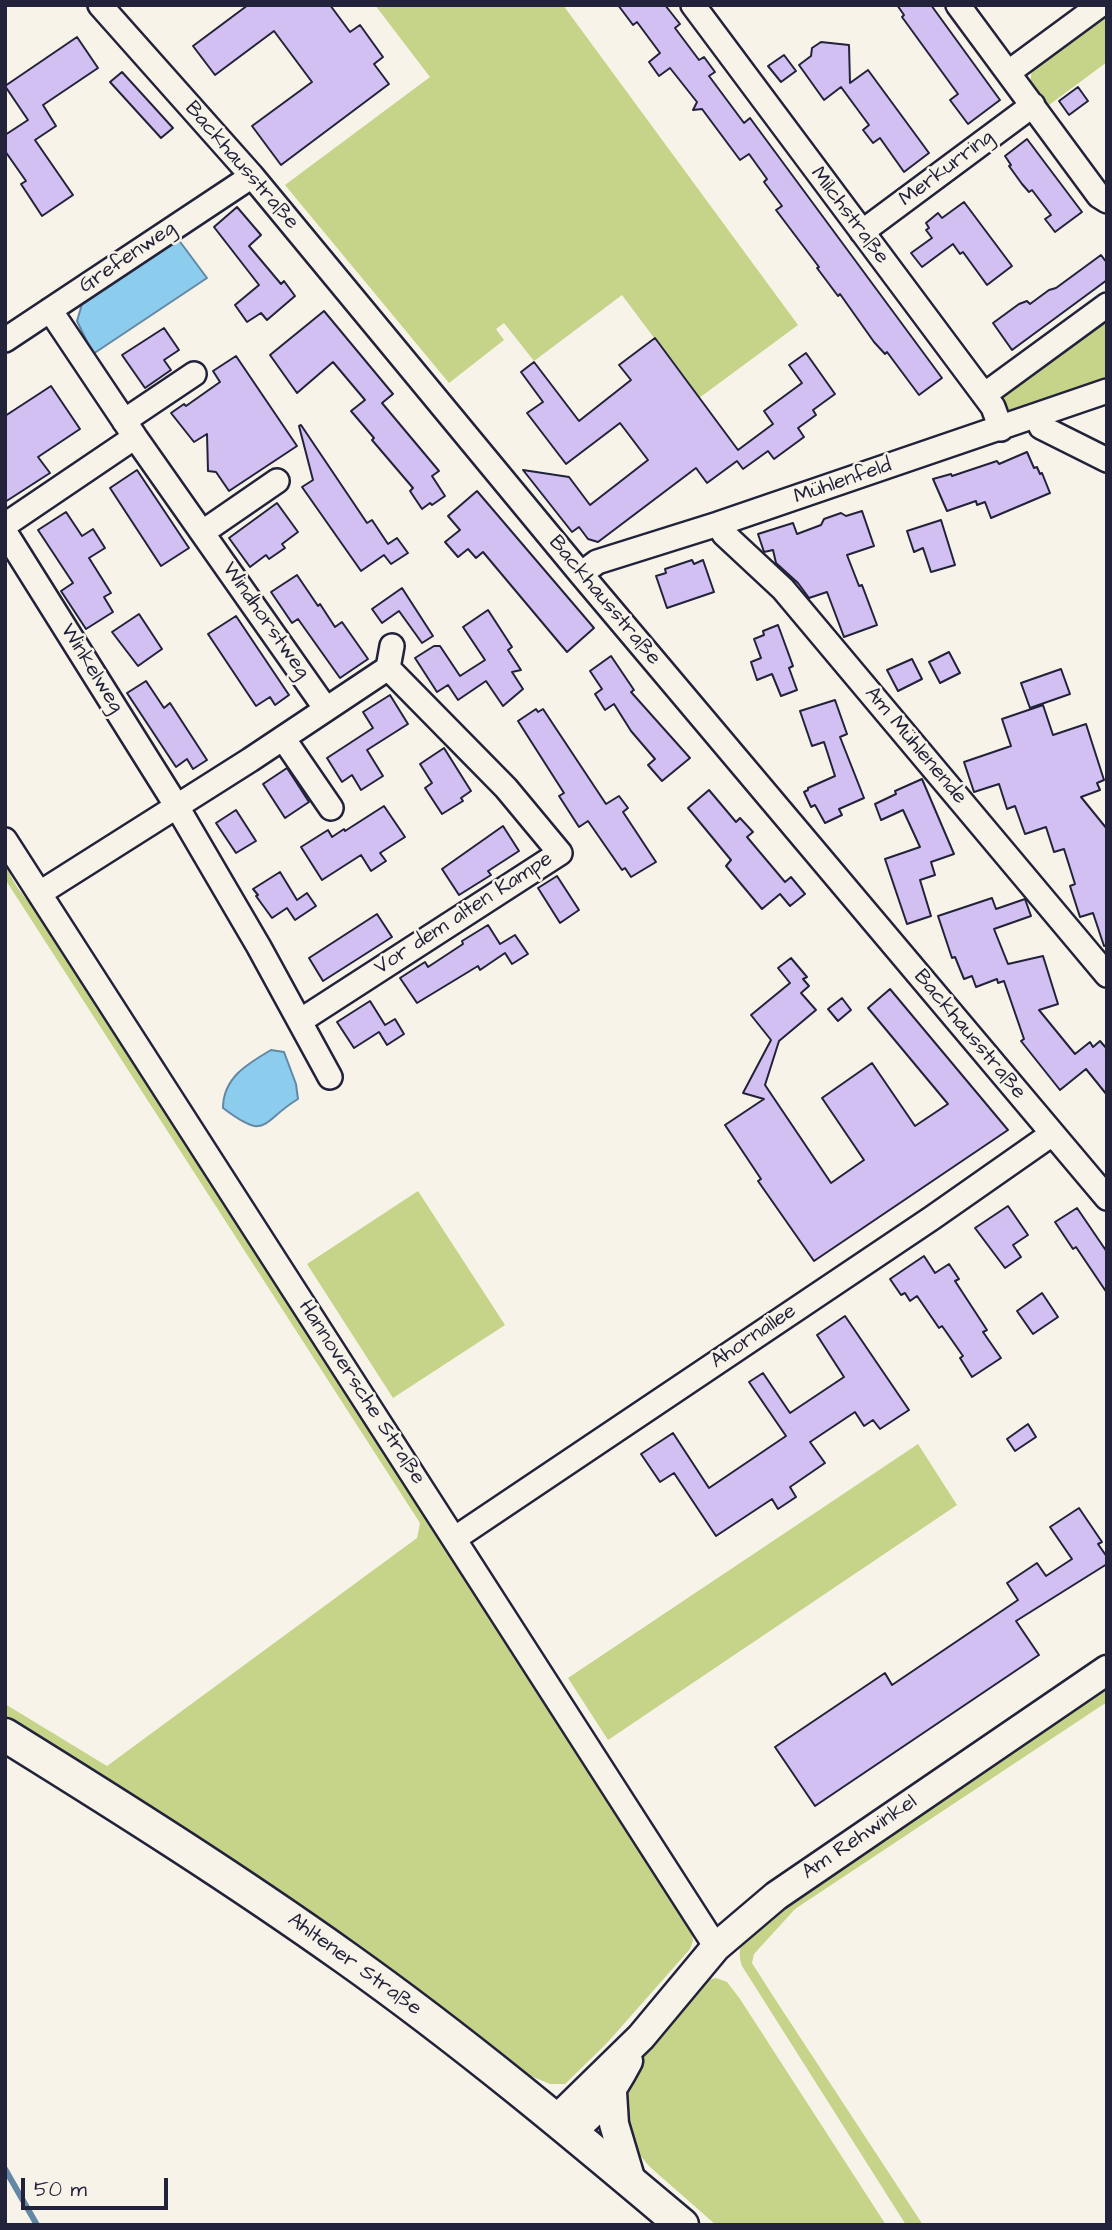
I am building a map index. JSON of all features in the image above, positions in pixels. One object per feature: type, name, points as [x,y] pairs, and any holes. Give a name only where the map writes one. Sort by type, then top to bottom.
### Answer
[{"type":"main road","name":"Ahltener Straße","points":[[5,1735],[167,1836],[348,1959],[464,2046],[682,2225]]},
{"type":"street","name":"Backhausstraße","points":[[100,5],[252,176],[581,574],[1107,1198]]},
{"type":"street","name":"Milchstraße","points":[[692,5],[993,407],[1001,429]]},
{"type":"street","points":[[958,5],[1099,196],[1107,201]]},
{"type":"street","points":[[1009,72],[1100,5]]},
{"type":"street","name":"Merkurring","points":[[862,232],[1032,105]]},
{"type":"street","name":"Grefenweg","points":[[5,340],[252,176]]},
{"type":"street","points":[[984,395],[1107,305]]},
{"type":"street","name":"Windhorstweg","points":[[50,310],[129,429],[327,709]]},
{"type":"street","points":[[5,525],[129,429],[194,374]]},
{"type":"street","name":"Mühlenfeld","points":[[581,574],[597,562],[718,524],[1107,391]]},
{"type":"street","points":[[1037,416],[1041,427],[1107,460]]},
{"type":"street","points":[[203,532],[277,481]]},
{"type":"street","name":"Am Mühlenende","points":[[718,524],[724,534],[783,589],[1107,975]]},
{"type":"street","name":"Winkelweg","points":[[5,532],[176,805]]},
{"type":"street","name":"Vor dem alten Kampe","points":[[40,893],[284,738],[327,709],[390,657],[506,788],[559,853],[299,1021]]},
{"type":"street","points":[[284,738],[331,808]]},
{"type":"street","points":[[176,805],[259,947],[330,1077]]},
{"type":"street","name":"Hannoversche Straße","points":[[5,840],[716,1947]]},
{"type":"street","name":"Ahornallee","points":[[454,1539],[932,1218],[1052,1134]]},
{"type":"street","name":"Am Rehwinkel","points":[[564,2126],[716,1947],[743,1922],[786,1888],[1107,1670]]},
{"type":"street","name":"Am Rehwinkel","points":[[564,2126],[600,2107],[612,2092],[641,2037]]},
{"type":"street","points":[[612,2092],[614,2124],[631,2181]]},
{"type":"green space","points":[[375,5],[563,5],[798,325],[699,398],[622,295],[534,361],[504,323],[496,329],[504,340],[449,383],[285,185],[430,77]]},
{"type":"green space","points":[[1107,11],[1107,62],[1045,108],[1030,86],[1032,66]]},
{"type":"green space","points":[[1107,311],[1107,383],[1018,412],[1003,405],[999,400],[1001,388]]},
{"type":"green space","points":[[5,858],[18,888],[39,912],[692,1931],[690,1949],[607,2043],[565,2084],[550,2084],[526,2074],[413,1988],[5,1723],[5,1704],[107,1766],[417,1538],[420,1523],[5,879]]},
{"type":"green space","points":[[418,1191],[505,1325],[393,1398],[307,1264]]},
{"type":"green space","points":[[918,1444],[957,1505],[608,1740],[568,1678]]},
{"type":"green space","points":[[1107,1684],[1107,1702],[795,1909],[754,1954],[752,1963],[923,2225],[906,2225],[742,1966],[742,1943],[767,1916]]},
{"type":"green space","points":[[716,1978],[727,1982],[740,1999],[886,2225],[716,2225],[650,2167],[638,2153],[630,2139],[624,2091],[644,2050],[703,1981]]},
{"type":"water","points":[[178,239],[207,278],[93,354],[77,321],[82,304]]},
{"type":"water","points":[[271,1050],[284,1052],[296,1084],[298,1099],[263,1125],[248,1124],[223,1108],[224,1097],[238,1073]]},
{"type":"building","points":[[248,5],[330,5],[350,32],[360,25],[383,57],[374,64],[389,84],[281,165],[252,126],[312,82],[274,31],[215,75],[193,46]]},
{"type":"building","points":[[618,5],[665,5],[680,24],[675,28],[699,60],[704,57],[715,72],[709,76],[744,123],[750,118],[942,378],[919,395],[887,352],[885,354],[874,342],[840,294],[838,296],[776,210],[782,206],[764,182],[767,179],[749,154],[740,160],[702,109],[693,110],[697,102],[670,68],[659,76],[649,62],[660,53],[637,22],[633,25]]},
{"type":"building","points":[[897,5],[931,5],[1000,100],[968,124],[950,100],[958,94],[902,17],[904,15]]},
{"type":"building","points":[[77,37],[98,68],[43,105],[56,126],[35,140],[73,195],[42,216],[21,184],[26,181],[5,151],[5,135],[28,120],[5,86]]},
{"type":"building","points":[[821,42],[849,45],[850,83],[868,70],[929,153],[904,172],[880,138],[873,143],[863,130],[869,125],[841,87],[824,100],[799,65],[811,56],[812,48]]},
{"type":"building","points":[[784,55],[796,71],[781,82],[768,66]]},
{"type":"building","points":[[122,72],[173,128],[161,138],[110,82]]},
{"type":"building","points":[[1078,87],[1088,101],[1069,115],[1059,101]]},
{"type":"building","points":[[1027,139],[1082,212],[1055,232],[1045,219],[1051,215],[1032,190],[1029,192],[1022,184],[1005,156]]},
{"type":"building","points":[[964,202],[1012,266],[987,285],[963,252],[960,254],[953,244],[922,267],[911,253],[932,238],[926,230],[929,228],[926,223],[938,213],[942,218]]},
{"type":"building","points":[[237,207],[261,235],[249,246],[281,284],[284,281],[295,296],[267,320],[261,313],[247,322],[235,305],[259,285],[214,227]]},
{"type":"building","points":[[1101,255],[1107,263],[1107,280],[1012,350],[993,323],[1019,304],[1027,301],[1030,304],[1056,288]]},
{"type":"building","points":[[324,311],[393,394],[382,403],[439,471],[432,476],[445,496],[432,505],[430,503],[422,509],[410,491],[413,488],[351,411],[365,400],[333,362],[297,393],[270,355]]},
{"type":"building","points":[[164,328],[179,350],[164,360],[171,370],[145,388],[122,355]]},
{"type":"building","points":[[655,338],[738,450],[773,424],[764,411],[802,383],[789,365],[806,353],[835,394],[813,410],[816,415],[798,428],[804,437],[774,459],[768,451],[743,469],[737,461],[707,483],[696,468],[598,542],[588,539],[579,527],[572,532],[523,470],[569,477],[590,505],[648,460],[620,423],[566,464],[527,413],[543,402],[521,372],[534,362],[579,421],[631,380],[619,365]]},
{"type":"building","points":[[236,356],[297,446],[229,491],[216,472],[208,471],[207,434],[194,442],[171,413],[184,404],[186,406],[220,382],[213,371]]},
{"type":"building","points":[[51,386],[80,429],[38,457],[50,473],[5,502],[5,416]]},
{"type":"building","points":[[301,425],[367,523],[372,520],[388,544],[397,538],[408,553],[391,564],[384,555],[361,571],[302,487],[313,480],[299,426]]},
{"type":"building","points":[[1027,452],[1034,468],[1037,467],[1040,474],[1042,473],[1050,493],[991,518],[985,502],[977,505],[976,501],[947,511],[933,479],[951,474],[952,476],[997,461],[999,464]]},
{"type":"building","points":[[137,470],[189,548],[161,566],[110,488]]},
{"type":"building","points":[[477,491],[594,628],[567,652],[483,552],[476,558],[468,549],[458,557],[445,542],[460,530],[448,516]]},
{"type":"building","points":[[277,503],[298,532],[282,544],[285,548],[269,559],[266,555],[250,567],[229,538]]},
{"type":"building","points":[[862,511],[874,546],[847,555],[877,625],[844,637],[827,592],[809,598],[798,583],[776,563],[773,550],[764,552],[758,534],[793,523],[797,534],[821,525],[824,519],[841,513],[846,516]]},
{"type":"building","points":[[66,512],[82,536],[93,529],[105,548],[89,558],[111,593],[104,597],[113,612],[86,629],[61,591],[73,583],[38,530]]},
{"type":"building","points":[[941,520],[955,565],[931,572],[923,548],[914,552],[907,531]]},
{"type":"building","points":[[692,560],[694,564],[703,560],[714,592],[667,608],[656,576],[666,573],[665,569]]},
{"type":"building","points":[[297,575],[335,627],[342,622],[368,659],[340,678],[298,619],[292,623],[271,592]]},
{"type":"building","points":[[402,588],[433,636],[422,643],[399,611],[382,623],[372,609]]},
{"type":"building","points":[[488,610],[512,647],[508,650],[521,670],[512,672],[523,689],[503,706],[486,681],[458,700],[448,685],[437,692],[415,658],[434,646],[440,646],[460,676],[485,660],[463,627]]},
{"type":"building","points":[[139,614],[162,649],[138,666],[112,632]]},
{"type":"building","points":[[236,616],[289,695],[275,705],[270,697],[256,706],[208,634]]},
{"type":"building","points":[[778,625],[793,666],[789,668],[797,690],[781,696],[772,674],[757,680],[751,662],[761,658],[754,639],[764,635],[763,631]]},
{"type":"building","points":[[949,652],[960,673],[940,683],[929,662]]},
{"type":"building","points":[[611,656],[634,690],[631,692],[690,758],[662,781],[648,765],[655,759],[631,731],[614,704],[605,710],[595,694],[602,689],[590,671]]},
{"type":"building","points":[[912,659],[922,679],[898,691],[887,670]]},
{"type":"building","points":[[1061,669],[1070,694],[1030,708],[1021,683]]},
{"type":"building","points":[[146,681],[164,708],[170,703],[207,760],[193,769],[187,759],[176,767],[127,693]]},
{"type":"building","points":[[390,695],[408,724],[367,750],[383,776],[361,790],[352,775],[342,782],[327,758],[373,728],[363,712]]},
{"type":"building","points":[[835,700],[847,734],[840,737],[864,798],[839,809],[842,815],[825,823],[815,805],[811,807],[804,792],[835,776],[824,742],[812,746],[800,711]]},
{"type":"building","points":[[1043,705],[1053,735],[1086,724],[1104,780],[1097,783],[1100,790],[1081,797],[1107,829],[1107,945],[1104,946],[1093,913],[1080,917],[1070,886],[1075,884],[1064,849],[1054,852],[1046,827],[1025,834],[1015,806],[1007,809],[999,784],[974,792],[964,762],[1011,746],[1002,719]]},
{"type":"building","points":[[536,709],[538,712],[543,709],[606,804],[619,796],[628,808],[623,812],[656,862],[631,877],[625,868],[622,870],[588,821],[579,827],[559,796],[564,793],[518,721]]},
{"type":"building","points":[[444,748],[471,791],[461,798],[463,801],[442,814],[425,788],[432,783],[420,764]]},
{"type":"building","points":[[287,768],[309,802],[285,818],[263,784]]},
{"type":"building","points":[[922,779],[954,854],[931,862],[935,875],[920,880],[931,916],[907,924],[885,859],[920,847],[903,810],[881,820],[875,804]]},
{"type":"building","points":[[709,790],[736,822],[740,818],[753,832],[747,837],[785,882],[791,877],[805,894],[790,906],[780,894],[762,909],[726,866],[731,860],[688,808]]},
{"type":"building","points":[[384,806],[405,837],[380,853],[386,861],[371,871],[361,855],[322,880],[301,847],[328,830],[332,837],[344,829],[345,831]]},
{"type":"building","points":[[236,810],[256,841],[236,853],[216,823]]},
{"type":"building","points":[[503,826],[519,851],[488,871],[491,875],[459,895],[442,869]]},
{"type":"building","points":[[280,872],[297,900],[307,893],[316,906],[295,920],[287,908],[272,918],[253,889]]},
{"type":"building","points":[[557,876],[579,910],[560,923],[538,888]]},
{"type":"building","points":[[992,898],[996,909],[1025,899],[1031,916],[994,929],[1008,964],[1043,956],[1058,1004],[1039,1010],[1075,1054],[1090,1042],[1093,1047],[1100,1041],[1107,1049],[1107,1095],[1086,1069],[1060,1090],[1021,1041],[1024,1039],[1004,981],[998,983],[997,979],[976,987],[972,976],[964,979],[955,957],[952,958],[938,916]]},
{"type":"building","points":[[377,914],[392,937],[323,981],[309,958]]},
{"type":"building","points":[[488,925],[500,944],[515,935],[528,954],[512,964],[505,953],[480,970],[478,966],[417,1003],[400,978],[425,962],[428,967]]},
{"type":"building","points":[[791,958],[807,977],[803,979],[809,986],[801,993],[816,1010],[779,1041],[765,1085],[831,1183],[864,1160],[822,1098],[872,1063],[915,1126],[948,1104],[868,1008],[890,989],[1008,1130],[814,1261],[758,1181],[761,1179],[725,1125],[764,1099],[743,1093],[771,1040],[751,1015],[790,983],[778,968]]},
{"type":"building","points":[[842,998],[851,1010],[838,1021],[828,1009]]},
{"type":"building","points":[[370,1001],[385,1025],[395,1019],[404,1034],[387,1045],[379,1032],[354,1048],[337,1022]]},
{"type":"building","points":[[1008,1206],[1028,1235],[1013,1245],[1021,1257],[1005,1268],[975,1228]]},
{"type":"building","points":[[1077,1208],[1107,1252],[1107,1293],[1076,1247],[1073,1249],[1055,1222]]},
{"type":"building","points":[[924,1256],[935,1273],[949,1264],[959,1279],[955,1281],[987,1330],[983,1332],[1001,1358],[972,1377],[960,1358],[963,1356],[917,1296],[910,1301],[905,1293],[901,1295],[890,1279]]},
{"type":"building","points":[[1042,1293],[1058,1317],[1033,1334],[1017,1311]]},
{"type":"building","points":[[845,1316],[909,1410],[880,1429],[873,1420],[864,1426],[855,1412],[810,1442],[825,1463],[790,1487],[796,1497],[778,1509],[772,1499],[716,1536],[674,1473],[660,1482],[641,1454],[673,1433],[709,1488],[786,1436],[749,1382],[763,1373],[790,1413],[844,1377],[817,1335]]},
{"type":"building","points":[[1028,1424],[1036,1437],[1015,1451],[1007,1439]]},
{"type":"building","points":[[1079,1508],[1102,1542],[1098,1544],[1107,1557],[1107,1564],[1016,1621],[1039,1655],[815,1806],[775,1747],[885,1673],[892,1685],[1018,1600],[1007,1583],[1037,1563],[1046,1576],[1072,1559],[1050,1527]]},
{"type":"waterway","points":[[5,2169],[37,2225]]}]
